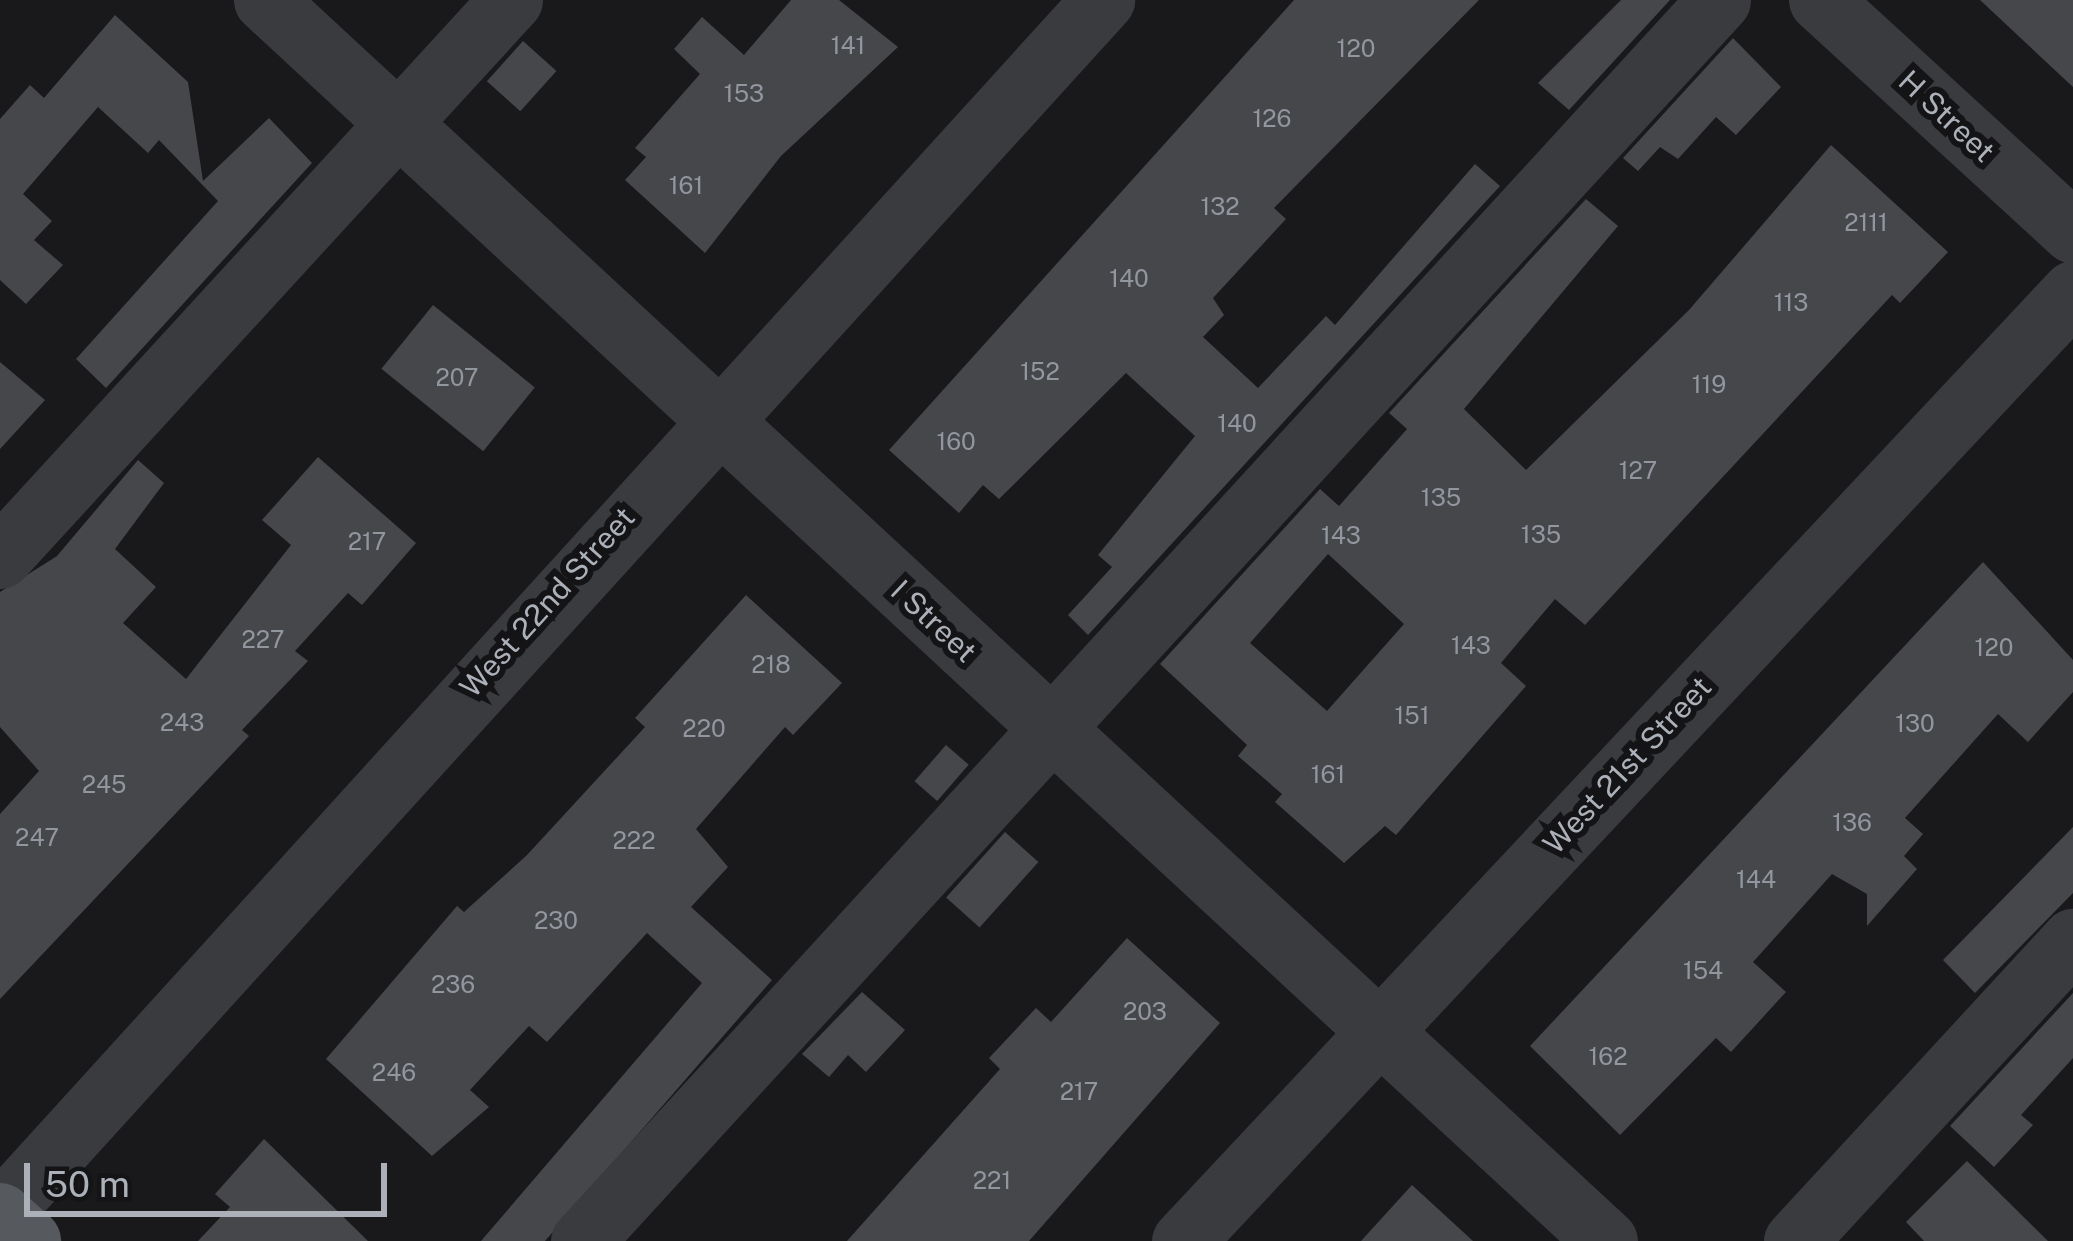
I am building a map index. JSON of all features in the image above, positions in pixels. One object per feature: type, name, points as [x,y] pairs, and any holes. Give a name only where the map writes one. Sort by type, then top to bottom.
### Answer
[{"type":"main road","points":[[0,1214],[28,1241]]},
{"type":"street","name":"I Street","points":[[265,0],[394,126],[715,415],[1606,1241]]},
{"type":"street","points":[[0,556],[511,0]]},
{"type":"street","name":"West 22nd Street","points":[[0,1214],[715,415],[1103,0]]},
{"type":"street","points":[[582,1241],[1719,0]]},
{"type":"street","name":"H Street","points":[[1820,0],[2073,232]]},
{"type":"street","name":"West 21st Street","points":[[1183,1241],[2073,292]]},
{"type":"street","points":[[1795,1241],[2073,940]]},
{"type":"building","points":[[791,0],[839,0],[898,47],[781,156],[705,253],[625,180],[646,157],[635,148],[700,74],[674,49],[702,17],[744,55]]},
{"type":"building","points":[[1294,0],[1479,0],[1274,208],[1286,219],[1213,298],[1224,315],[1203,337],[1258,388],[1326,316],[1335,325],[1475,164],[1500,186],[1088,635],[1068,615],[1112,567],[1098,555],[1195,436],[1126,373],[999,499],[983,485],[959,513],[889,450]]},
{"type":"building","points":[[1621,0],[1670,0],[1569,110],[1538,83]]},
{"type":"building","points":[[1980,0],[2073,0],[2073,87]]},
{"type":"building","points":[[115,15],[188,82],[203,181],[269,118],[312,163],[106,388],[76,359],[218,201],[159,140],[148,153],[98,107],[23,194],[52,221],[34,240],[63,265],[26,304],[0,280],[0,119],[30,85],[44,98]]},
{"type":"building","points":[[1733,38],[1781,87],[1736,135],[1716,117],[1678,159],[1660,147],[1638,171],[1623,158]]},
{"type":"building","points":[[523,41],[556,71],[520,111],[487,81]]},
{"type":"building","points":[[1831,145],[1948,252],[1900,303],[1892,295],[1585,625],[1555,599],[1501,663],[1526,686],[1396,835],[1385,826],[1344,863],[1275,802],[1282,794],[1238,756],[1247,745],[1160,664],[1320,489],[1339,506],[1407,429],[1389,413],[1586,199],[1618,226],[1464,409],[1526,470],[1689,310]],"holes":[[[1328,554],[1404,624],[1327,711],[1250,643]]]},
{"type":"building","points":[[433,305],[535,387],[483,451],[381,369]]},
{"type":"building","points":[[0,362],[45,400],[0,449]]},
{"type":"building","points":[[318,457],[416,543],[362,605],[348,593],[295,651],[308,661],[242,730],[249,736],[0,999],[0,814],[39,771],[0,727],[0,592],[57,556],[138,460],[164,483],[115,549],[156,587],[123,623],[186,679],[291,545],[262,520]]},
{"type":"building","points":[[1983,562],[2073,660],[2073,692],[2028,742],[1998,714],[1905,818],[1923,834],[1904,856],[1917,869],[1867,926],[1867,894],[1832,874],[1753,962],[1786,992],[1731,1052],[1716,1038],[1620,1135],[1530,1046]]},
{"type":"building","points":[[746,595],[842,683],[793,735],[785,727],[696,829],[728,867],[691,907],[772,980],[545,1241],[481,1241],[702,983],[647,933],[547,1042],[529,1026],[470,1090],[489,1107],[432,1156],[326,1059],[457,906],[464,912],[527,855],[645,727],[635,718]]},
{"type":"building","points":[[946,745],[969,765],[937,801],[915,781]]},
{"type":"building","points":[[2073,827],[2073,893],[1975,993],[1943,960]]},
{"type":"building","points":[[1005,832],[1038,862],[980,928],[946,897]]},
{"type":"building","points":[[1127,938],[1220,1023],[1029,1241],[847,1241],[1000,1069],[989,1058],[1036,1008],[1051,1022]]},
{"type":"building","points":[[862,992],[905,1030],[866,1072],[848,1055],[829,1077],[802,1054]]},
{"type":"building","points":[[2073,993],[2073,1058],[2021,1115],[2033,1125],[1994,1167],[1950,1126]]},
{"type":"building","points":[[264,1139],[368,1241],[198,1241],[230,1207],[215,1194]]},
{"type":"building","points":[[1967,1161],[2048,1241],[1924,1241],[1906,1222]]},
{"type":"building","points":[[1412,1185],[1473,1241],[1361,1241]]}]
